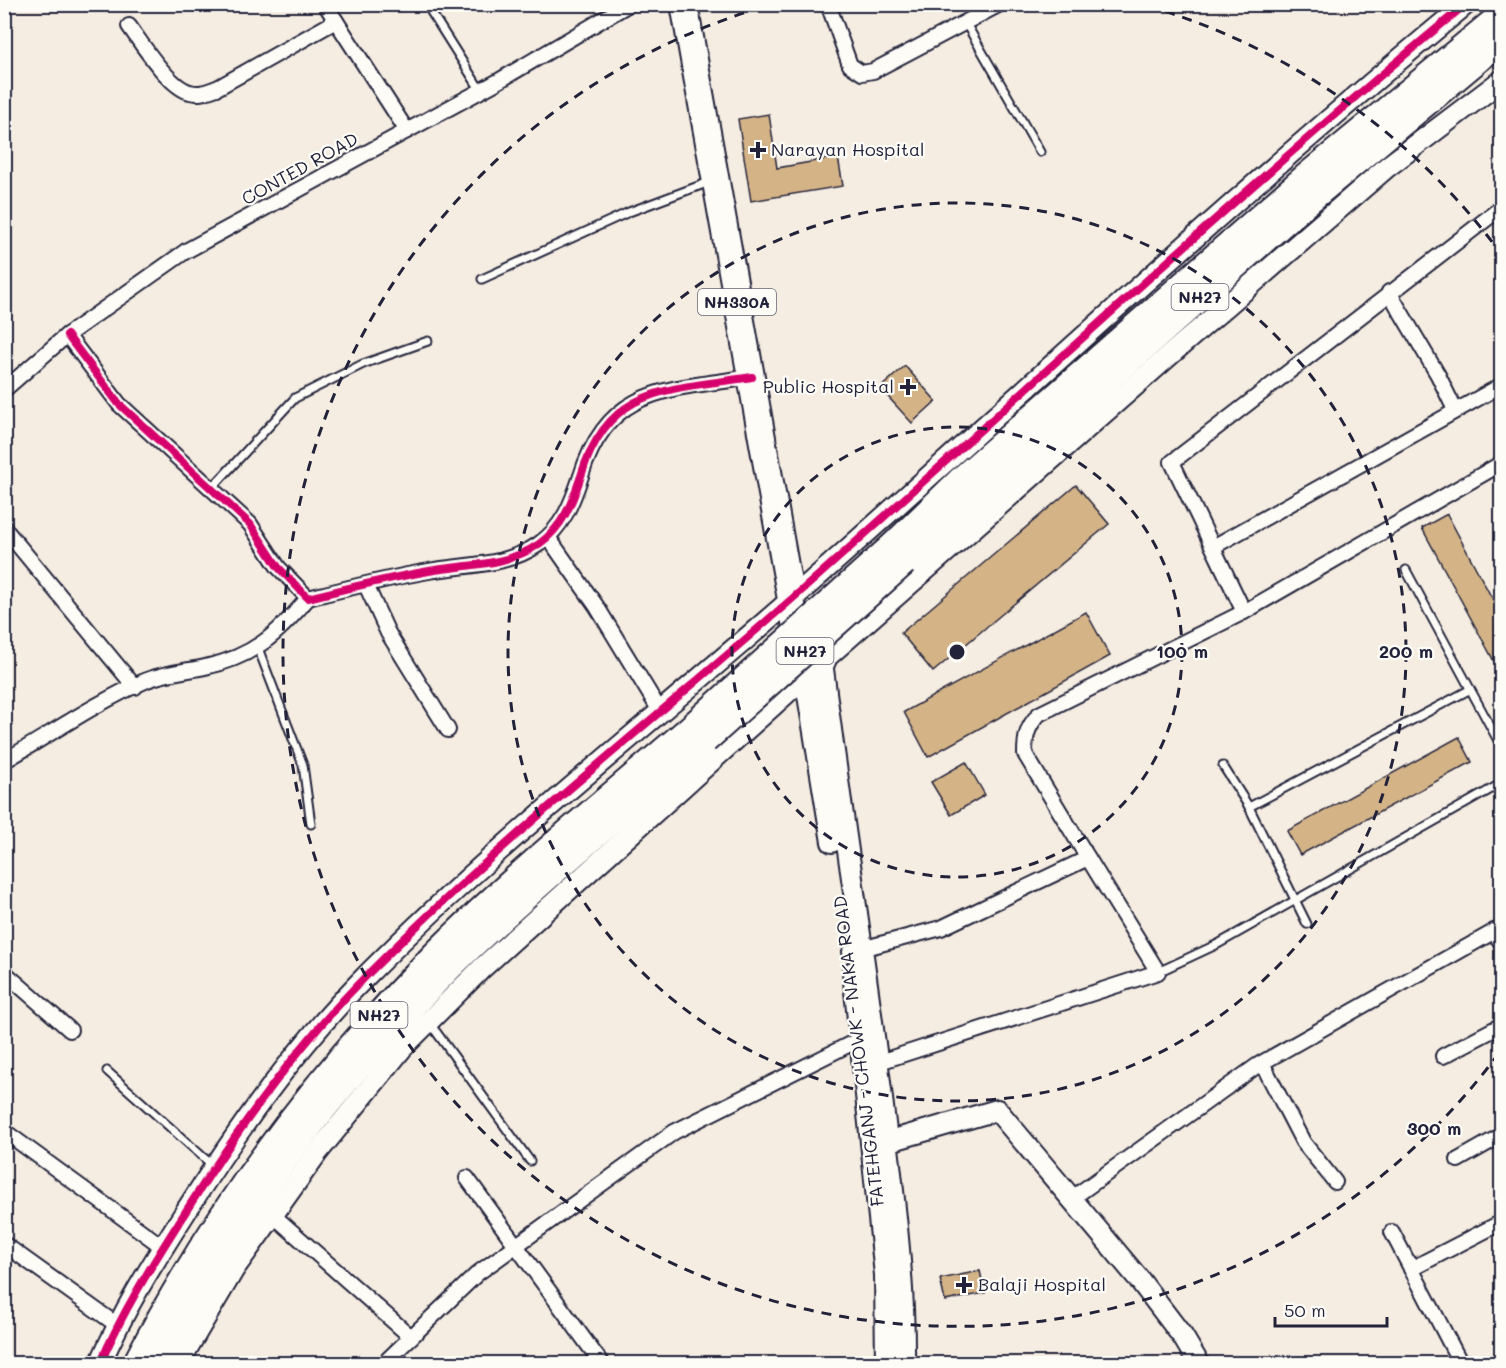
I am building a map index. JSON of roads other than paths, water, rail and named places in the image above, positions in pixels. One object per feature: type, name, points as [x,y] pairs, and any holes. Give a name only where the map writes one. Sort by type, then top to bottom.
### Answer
[{"type":"highway","name":"NH330A","points":[[684,4],[714,180],[752,377],[800,592]]},
{"type":"highway","name":"NH330A","points":[[696,4],[800,592]]},
{"type":"highway","name":"NH27","points":[[898,554],[962,479],[1306,177],[1502,15]]},
{"type":"highway","name":"NH27","points":[[159,1364],[212,1268],[272,1176],[326,1105],[398,1022],[470,947],[699,733],[898,554],[1295,212],[1502,39]]},
{"type":"highway","name":"FATEHGANJ - CHOWK - NAKA ROAD","points":[[800,592],[814,669]]},
{"type":"highway","name":"NH27","points":[[136,1364],[173,1293],[219,1219],[268,1149],[369,1025],[437,954],[524,873],[699,733]]},
{"type":"street","points":[[325,4],[407,131]]},
{"type":"street","name":"CONTED ROAD","points":[[4,390],[67,335],[186,251],[481,91],[629,4]]},
{"type":"street","points":[[828,4],[850,65],[862,73],[873,71],[1000,4]]},
{"type":"street","points":[[100,1364],[117,1325],[214,1167],[310,1039],[368,973],[523,829],[800,592],[1279,165],[1466,4]]},
{"type":"street","points":[[129,26],[172,81],[188,92],[202,94],[217,88],[336,21]]},
{"type":"street","points":[[178,1364],[234,1269],[317,1153],[403,1047],[482,968],[814,669],[1378,175],[1502,80]]},
{"type":"street","points":[[1244,612],[1172,462],[1389,292],[1502,207]]},
{"type":"street","points":[[1389,292],[1438,375],[1455,410]]},
{"type":"street","points":[[67,335],[119,404],[250,524],[278,567],[308,598]]},
{"type":"street","points":[[4,762],[150,679],[217,665],[258,648],[282,629],[308,598],[427,571],[496,562],[528,551],[548,537],[567,514],[593,441],[601,429],[624,409],[658,392],[752,377]]},
{"type":"street","points":[[1213,547],[1502,385]]},
{"type":"street","points":[[871,1065],[1158,972],[1025,754],[1025,737],[1030,724],[1039,714],[1244,612],[1502,463]]},
{"type":"street","points":[[4,528],[135,687]]},
{"type":"street","points":[[548,537],[605,620],[660,711]]},
{"type":"street","points":[[366,585],[388,633],[448,730]]},
{"type":"street","name":"FATEHGANJ - CHOWK - NAKA ROAD","points":[[814,669],[856,950],[860,1039],[871,1065]]},
{"type":"street","points":[[903,1364],[904,1325],[879,1144],[856,950],[940,928],[1088,858]]},
{"type":"street","points":[[1071,1199],[1263,1063],[1498,929],[1502,944]]},
{"type":"street","points":[[4,972],[70,1030]]},
{"type":"street","points":[[1443,1056],[1502,1025]]},
{"type":"street","points":[[383,1364],[478,1273],[674,1132],[860,1039]]},
{"type":"street","points":[[1263,1063],[1303,1142],[1335,1182]]},
{"type":"street","points":[[879,1144],[997,1110],[1170,1320],[1199,1364]]},
{"type":"street","points":[[4,1131],[163,1248]]},
{"type":"street","points":[[1458,1160],[1502,1135]]},
{"type":"street","name":"FATEHGANJ - CHOWK - NAKA ROAD","points":[[879,1144],[885,1275],[886,1364]]},
{"type":"street","points":[[467,1178],[602,1364]]},
{"type":"street","points":[[273,1215],[411,1337]]},
{"type":"street","points":[[1412,1269],[1502,1222]]},
{"type":"street","points":[[1392,1232],[1461,1364]]},
{"type":"street","points":[[4,1244],[117,1325]]},
{"type":"lane","points":[[426,4],[481,91]]},
{"type":"lane","points":[[965,22],[1040,152]]},
{"type":"lane","points":[[482,279],[629,212],[714,180]]},
{"type":"lane","points":[[212,488],[295,398],[363,364],[428,341]]},
{"type":"lane","points":[[1406,570],[1502,748]]},
{"type":"lane","points":[[258,648],[303,765],[311,824]]},
{"type":"lane","points":[[1249,807],[1469,690]]},
{"type":"lane","points":[[1223,766],[1249,807],[1307,924]]},
{"type":"lane","points":[[1158,972],[1218,944],[1502,783]]},
{"type":"lane","points":[[428,1022],[530,1161]]},
{"type":"lane","points":[[107,1071],[214,1167]]},
{"type":"place","name":"Narayan Hospital","points":[[758,150]]},
{"type":"place","name":"Public Hospital","points":[[908,387]]},
{"type":"place","name":"Balaji Hospital","points":[[964,1285]]}]
